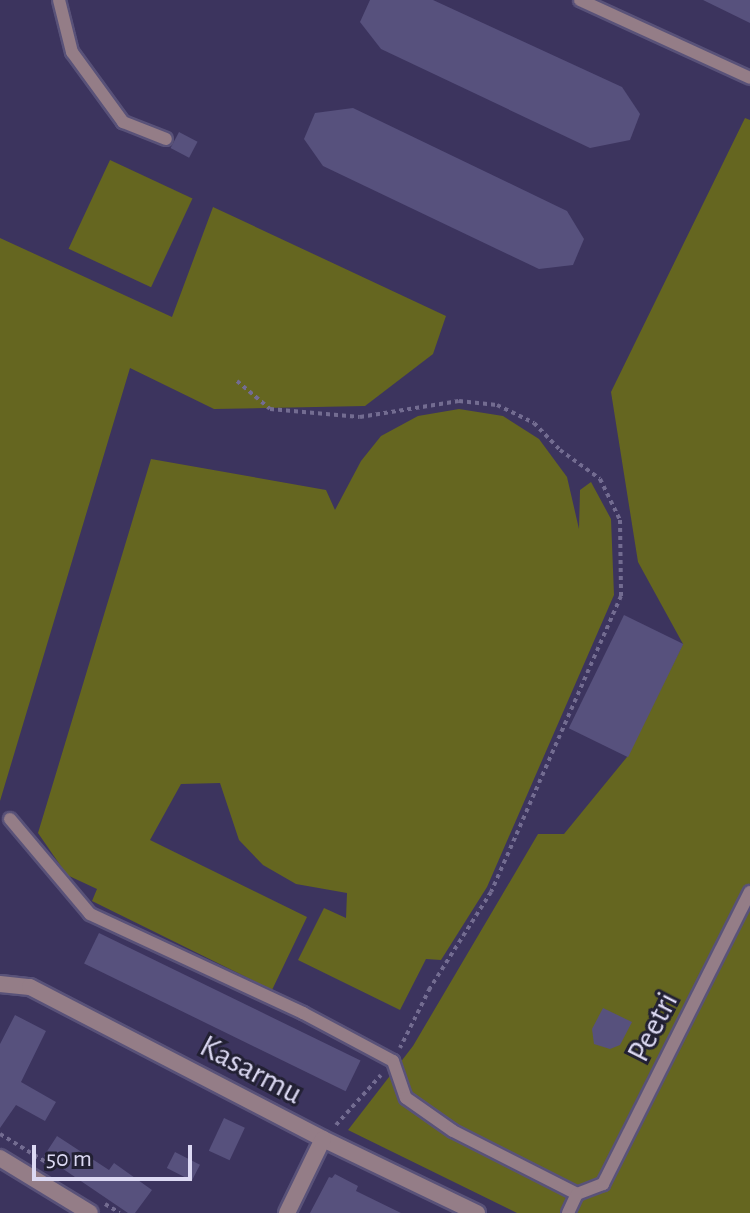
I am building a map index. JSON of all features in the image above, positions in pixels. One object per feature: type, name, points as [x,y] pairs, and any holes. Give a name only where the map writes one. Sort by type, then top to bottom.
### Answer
[{"type":"street","name":"Kasarmu","points":[[0,984],[30,987],[323,1139],[477,1213]]},
{"type":"street","points":[[287,1213],[323,1139]]},
{"type":"street","points":[[0,1158],[90,1213]]},
{"type":"lane","points":[[59,0],[72,52],[123,122],[166,139]]},
{"type":"lane","points":[[580,0],[750,78]]},
{"type":"lane","points":[[10,819],[90,914],[303,1013],[393,1061],[406,1098],[453,1131],[577,1194],[568,1213]]},
{"type":"lane","name":"Peetri","points":[[577,1194],[603,1184],[750,892]]},
{"type":"path","points":[[237,381],[270,409],[360,417],[459,401],[497,405],[534,423],[560,450],[600,479],[620,520],[621,596],[491,892],[430,988],[393,1061],[323,1139]]},
{"type":"shaded area","points":[[745,118],[750,120],[750,1213],[517,1213],[348,1130],[413,1046],[538,834],[564,834],[627,757],[683,644],[638,562],[611,392]]},
{"type":"shaded area","points":[[110,160],[192,198],[151,287],[69,249]]},
{"type":"shaded area","points":[[213,207],[446,316],[433,354],[365,406],[214,409],[130,368],[0,801],[0,238],[172,317]]},
{"type":"shaded area","points":[[459,409],[503,416],[539,439],[567,477],[579,529],[580,490],[591,482],[611,519],[614,595],[487,887],[441,960],[426,959],[400,1010],[298,960],[324,908],[346,918],[347,893],[296,884],[263,865],[239,840],[220,783],[181,784],[150,840],[307,917],[272,990],[92,901],[97,889],[67,875],[38,833],[151,459],[326,490],[335,510],[361,461],[381,436],[418,416]]},
{"type":"building","points":[[370,0],[433,0],[622,87],[640,114],[630,140],[590,148],[381,49],[360,22]]},
{"type":"building","points":[[703,0],[750,0],[750,23]]},
{"type":"building","points":[[353,108],[567,211],[584,239],[573,265],[539,269],[323,166],[304,139],[315,113]]},
{"type":"building","points":[[179,132],[198,142],[189,158],[171,148]]},
{"type":"building","points":[[624,615],[683,644],[628,757],[569,728]]},
{"type":"building","points":[[99,933],[361,1061],[346,1091],[84,964]]},
{"type":"building","points":[[603,1008],[632,1022],[620,1045],[610,1049],[594,1044],[592,1029]]},
{"type":"building","points":[[15,1015],[46,1031],[21,1082],[56,1102],[45,1121],[16,1105],[0,1128],[0,1044]]},
{"type":"building","points":[[224,1118],[245,1128],[230,1160],[209,1151]]},
{"type":"building","points":[[57,1136],[109,1170],[114,1163],[152,1190],[135,1213],[128,1213],[44,1156]]},
{"type":"building","points":[[175,1152],[200,1165],[192,1181],[167,1168]]},
{"type":"building","points":[[335,1174],[358,1186],[356,1191],[401,1213],[310,1213],[329,1177]]}]
